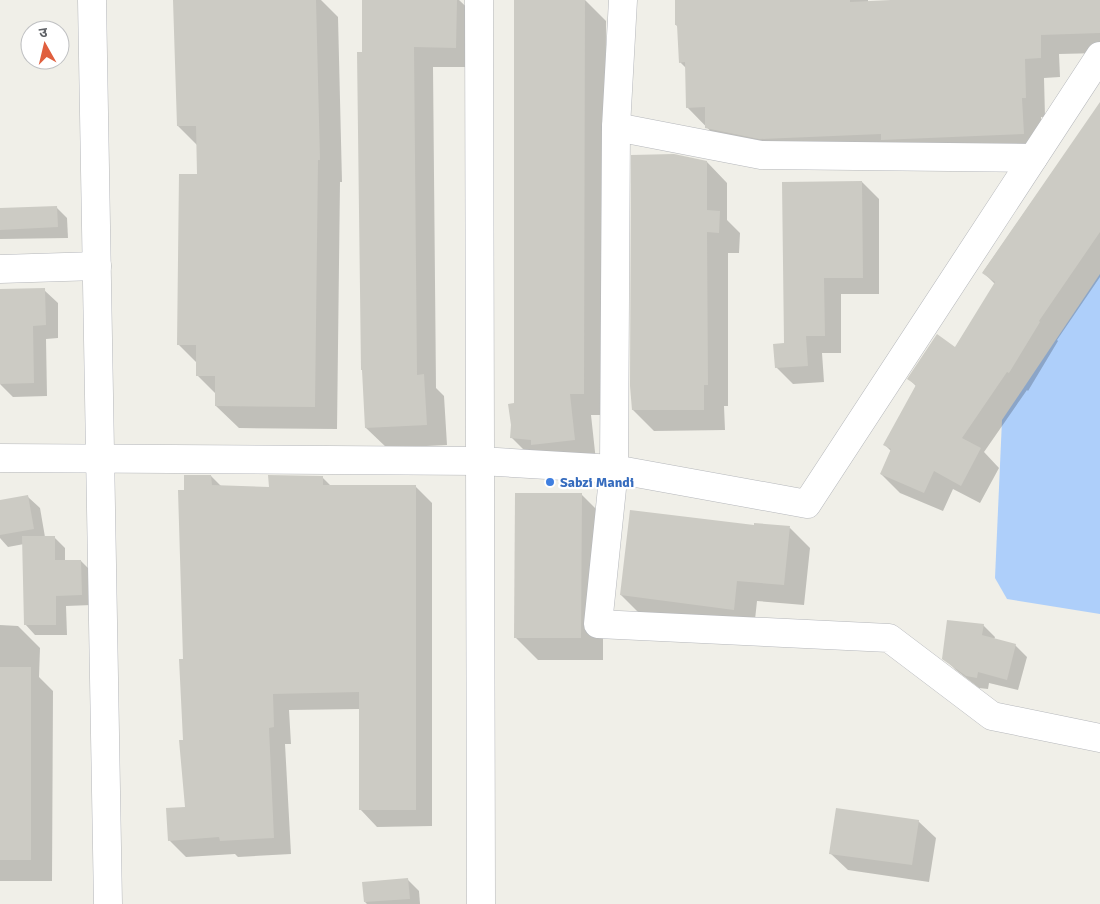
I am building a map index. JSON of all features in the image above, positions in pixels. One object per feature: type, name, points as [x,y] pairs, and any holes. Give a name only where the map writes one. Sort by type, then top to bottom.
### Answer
[{"type":"street","points":[[92,0],[108,904]]},
{"type":"street","points":[[479,0],[481,904]]},
{"type":"street","points":[[623,0],[616,127],[614,469],[598,624],[889,638],[992,716],[1100,738]]},
{"type":"street","points":[[0,458],[480,461],[614,469],[807,504],[1100,56]]},
{"type":"street","points":[[616,127],[761,155],[1033,158]]},
{"type":"street","points":[[0,269],[97,266]]},
{"type":"water","points":[[1100,274],[1100,614],[1007,599],[995,578],[1002,420]]},
{"type":"building","points":[[173,0],[316,0],[320,160],[318,160],[315,407],[215,406],[215,376],[196,376],[196,345],[177,345],[179,174],[197,174],[196,126],[177,126]]},
{"type":"building","points":[[362,0],[457,0],[456,48],[414,47],[417,375],[424,374],[427,425],[365,428],[361,370],[357,52],[362,52]]},
{"type":"building","points":[[514,0],[585,0],[584,394],[570,394],[575,440],[531,445],[531,440],[510,438],[511,425],[508,404],[514,403]]},
{"type":"building","points":[[675,0],[850,0],[850,2],[891,0],[1100,0],[1100,33],[1041,35],[1041,58],[1025,59],[1026,98],[1022,98],[1024,134],[881,140],[881,134],[759,139],[705,128],[705,107],[686,108],[685,62],[679,63],[677,25],[675,25]]},
{"type":"building","points":[[1100,102],[1100,232],[1039,321],[1009,373],[1007,372],[962,438],[981,448],[961,486],[934,471],[924,493],[880,474],[891,449],[883,445],[916,385],[907,379],[937,334],[955,347],[995,282],[982,273]]},
{"type":"building","points":[[674,154],[707,161],[707,210],[720,211],[719,233],[707,232],[708,385],[704,385],[704,410],[632,410],[630,386],[631,155]]},
{"type":"building","points":[[862,181],[863,278],[824,278],[825,336],[806,336],[808,366],[775,368],[773,344],[784,343],[782,182]]},
{"type":"building","points":[[57,206],[58,227],[0,230],[0,208]]},
{"type":"building","points":[[45,288],[46,325],[33,326],[34,383],[0,384],[0,289]]},
{"type":"building","points":[[184,475],[211,475],[212,485],[269,487],[268,475],[323,476],[323,485],[416,485],[416,810],[359,810],[359,692],[273,694],[274,727],[269,728],[274,838],[220,841],[219,837],[168,841],[166,808],[185,807],[179,740],[183,740],[179,659],[183,659],[178,490],[184,490]]},
{"type":"building","points":[[515,493],[582,493],[581,638],[514,638]]},
{"type":"building","points":[[28,495],[34,529],[0,535],[0,500]]},
{"type":"building","points":[[630,510],[754,525],[754,523],[790,526],[784,585],[737,581],[734,610],[620,595]]},
{"type":"building","points":[[22,536],[55,536],[55,560],[81,560],[82,595],[56,596],[56,625],[24,625]]},
{"type":"building","points":[[947,620],[984,624],[982,635],[1016,644],[1007,680],[978,672],[977,678],[966,676],[942,659]]},
{"type":"building","points":[[0,667],[31,667],[31,860],[0,860]]},
{"type":"building","points":[[836,808],[919,820],[912,865],[829,854]]},
{"type":"building","points":[[408,878],[410,899],[364,902],[362,882]]},
{"type":"place","name":"Sabzi Mandi","points":[[550,482]]}]
